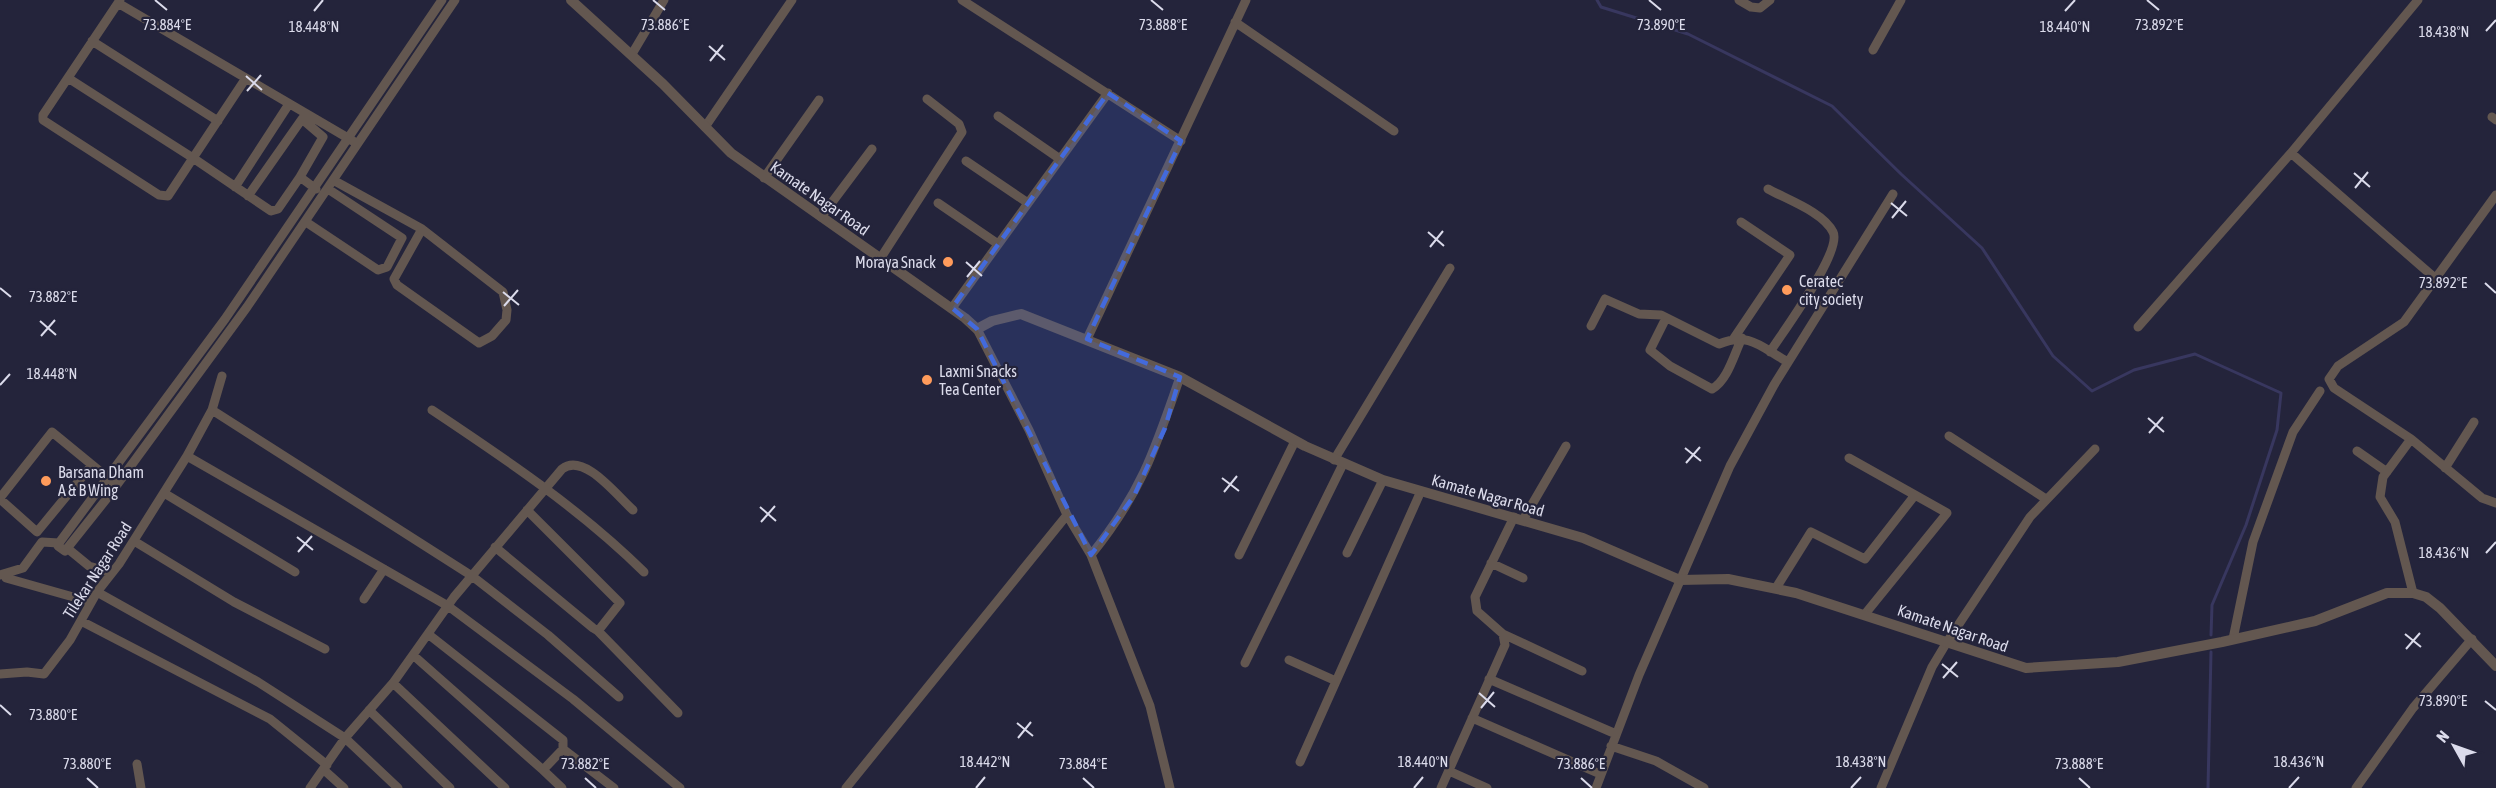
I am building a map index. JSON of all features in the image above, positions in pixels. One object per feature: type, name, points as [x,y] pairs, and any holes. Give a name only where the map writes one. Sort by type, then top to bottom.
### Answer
[{"type":"street","points":[[113,482],[316,189],[442,0]]},
{"type":"street","points":[[63,546],[306,222],[455,0]]},
{"type":"street","points":[[632,54],[664,0]]},
{"type":"street","points":[[705,127],[792,0]]},
{"type":"street","points":[[962,0],[1181,141]]},
{"type":"street","points":[[1087,339],[1246,0]]},
{"type":"street","points":[[1739,0],[1751,7],[1760,8],[1770,0]]},
{"type":"street","points":[[1873,50],[1901,0]]},
{"type":"street","points":[[2138,327],[2291,153],[2418,0]]},
{"type":"street","points":[[246,78],[168,196],[163,197],[47,124],[43,115],[119,2],[359,144]]},
{"type":"street","name":"Kamate Nagar Road","points":[[578,2],[731,153],[952,308],[977,329],[992,321],[1021,314],[1180,377],[1295,441],[1383,480],[1583,538],[1680,580],[1728,579],[1776,588],[1865,614],[2026,668],[2118,662],[2315,621],[2387,593],[2413,592]]},
{"type":"street","points":[[1235,22],[1394,131]]},
{"type":"street","points":[[92,41],[218,121]]},
{"type":"street","points":[[411,47],[420,53]]},
{"type":"street","points":[[68,78],[193,158],[248,196],[274,212],[300,177],[323,137],[302,119],[248,196]]},
{"type":"street","points":[[952,308],[1108,93]]},
{"type":"street","points":[[880,259],[962,132],[959,124],[927,99]]},
{"type":"street","points":[[764,178],[819,100]]},
{"type":"street","points":[[235,187],[289,104]]},
{"type":"street","points":[[998,116],[1060,159]]},
{"type":"street","points":[[821,218],[872,149]]},
{"type":"street","points":[[2291,153],[2436,279]]},
{"type":"street","points":[[966,161],[1028,203]]},
{"type":"street","points":[[300,177],[316,189]]},
{"type":"street","points":[[333,180],[423,229],[503,292],[507,310],[506,320],[492,336],[479,343],[397,285],[394,279],[423,229]]},
{"type":"street","points":[[306,222],[378,270],[387,267],[402,238],[328,189]]},
{"type":"street","points":[[1768,189],[1820,219],[1833,232],[1836,242],[1825,267],[1770,352]]},
{"type":"street","points":[[1596,788],[1611,746],[1680,580],[1730,466],[1788,362],[1893,194]]},
{"type":"street","points":[[2496,195],[2404,322],[2338,366],[2329,379],[2334,388],[2411,439],[2482,498],[2496,503]]},
{"type":"street","points":[[938,203],[998,244]]},
{"type":"street","points":[[1666,318],[1650,350],[1670,366],[1712,389],[1718,386],[1726,373],[1738,338],[1790,255],[1741,222]]},
{"type":"street","points":[[1245,663],[1339,462],[1449,268]]},
{"type":"street","points":[[1591,326],[1605,299],[1639,314],[1666,318],[1719,344],[1738,338],[1748,338],[1788,362]]},
{"type":"street","points":[[977,329],[1005,381],[1067,515],[1091,555],[1150,706],[1170,788]]},
{"type":"street","name":"Tilekar Nagar Road","points":[[0,674],[27,672],[44,674],[56,661],[97,592],[134,541],[187,456],[212,410],[222,376]]},
{"type":"street","points":[[1091,555],[1119,520],[1134,496],[1165,428],[1180,377]]},
{"type":"street","points":[[2233,639],[2253,542],[2293,432],[2320,391]]},
{"type":"street","points":[[212,410],[472,576],[548,635],[619,697]]},
{"type":"street","points":[[432,410],[547,487],[603,532],[644,572]]},
{"type":"street","points":[[2445,468],[2474,422]]},
{"type":"street","points":[[92,465],[37,532],[1,495],[49,433],[56,435],[113,482]]},
{"type":"street","points":[[1949,436],[2046,499]]},
{"type":"street","points":[[2411,439],[2381,483],[2380,497],[2395,522],[2413,592],[2426,597],[2440,608],[2496,666]]},
{"type":"street","points":[[1239,555],[1295,441]]},
{"type":"street","points":[[1566,446],[1491,563],[1474,602],[1477,611],[1503,634],[1582,671]]},
{"type":"street","points":[[1881,788],[1932,667],[1947,642],[2030,517],[2095,449]]},
{"type":"street","points":[[2357,451],[2387,472]]},
{"type":"street","points":[[187,456],[448,606],[573,699],[680,788]]},
{"type":"street","points":[[1849,458],[1947,513],[1865,614]]},
{"type":"street","points":[[310,788],[345,738],[393,683],[448,606],[495,547],[568,464],[579,464],[591,471],[633,510]]},
{"type":"street","points":[[1347,553],[1383,480]]},
{"type":"street","points":[[1300,762],[1421,491]]},
{"type":"street","points":[[164,493],[295,572]]},
{"type":"street","points":[[1776,588],[1810,532],[1865,559],[1915,495]]},
{"type":"street","points":[[527,510],[620,603],[598,631]]},
{"type":"street","points":[[846,788],[1067,515]]},
{"type":"street","points":[[134,541],[234,602],[325,649]]},
{"type":"street","points":[[3,577],[23,568],[42,542],[63,546],[89,566],[112,573]]},
{"type":"street","points":[[495,547],[598,631],[678,713]]},
{"type":"street","points":[[1491,563],[1523,578]]},
{"type":"street","points":[[364,598],[384,569]]},
{"type":"street","points":[[3,577],[91,602]]},
{"type":"street","points":[[97,592],[258,682],[345,738],[398,788]]},
{"type":"street","points":[[81,621],[270,719],[325,767],[344,788]]},
{"type":"street","points":[[428,633],[563,740],[563,749],[543,770]]},
{"type":"street","points":[[1442,788],[1504,645],[1503,634]]},
{"type":"street","points":[[2356,788],[2413,708],[2472,639]]},
{"type":"street","points":[[413,655],[562,788]]},
{"type":"street","points":[[1288,660],[1336,681]]},
{"type":"street","points":[[1490,679],[1616,734]]},
{"type":"street","points":[[393,683],[505,788]]},
{"type":"street","points":[[369,710],[450,788]]},
{"type":"street","points":[[1472,718],[1600,774]]},
{"type":"street","points":[[1611,746],[1656,761],[1704,788]]},
{"type":"street","points":[[563,749],[614,788]]},
{"type":"street","points":[[137,764],[141,788]]},
{"type":"street","points":[[1449,771],[1486,788]]},
{"type":"highlighted area","points":[[1108,93],[1181,141],[1087,339],[1180,377],[1165,428],[1134,496],[1091,555],[977,329],[952,308]]},
{"type":"waterway","points":[[1597,0],[1601,7],[1688,34],[1832,106],[1901,174],[1982,248],[2053,356],[2092,391],[2134,370],[2195,354],[2281,393],[2277,430],[2246,525],[2212,605],[2211,635]]},
{"type":"waterway","points":[[2208,788],[2211,652]]},
{"type":"place","name":"Moraya Snack","points":[[948,262]]},
{"type":"place","name":"Ceratec city society","points":[[1787,290]]},
{"type":"place","name":"Laxmi Snacks Tea Center","points":[[927,380]]},
{"type":"place","name":"Barsana Dham A & B Wing","points":[[46,481]]}]
